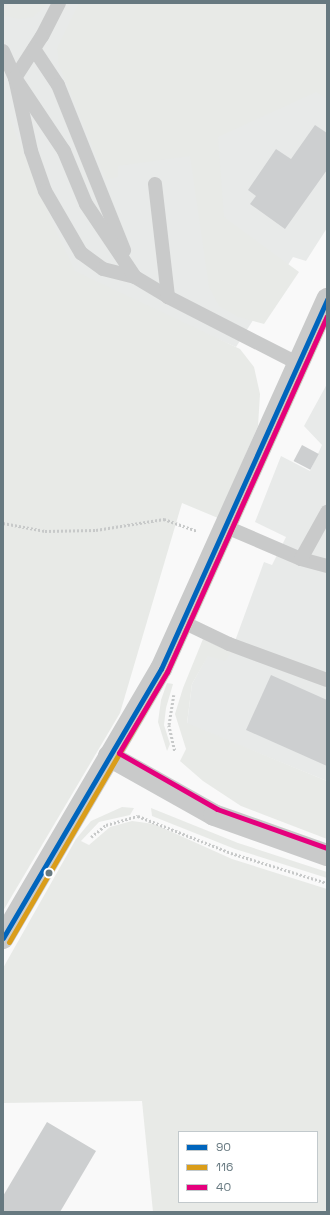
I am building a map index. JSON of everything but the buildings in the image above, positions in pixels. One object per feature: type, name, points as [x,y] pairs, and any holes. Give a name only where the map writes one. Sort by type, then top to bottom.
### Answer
[{"type":"street","points":[[3,938],[157,675],[183,622],[221,533],[327,299]]},
{"type":"street","points":[[110,756],[214,815],[327,855]]},
{"type":"lane","points":[[59,3],[34,50],[15,78],[31,151],[45,191],[81,253],[103,269],[135,277],[168,297],[298,363]]},
{"type":"lane","points":[[34,50],[58,85],[135,277]]},
{"type":"lane","points":[[3,51],[15,78],[64,151],[86,204],[135,277]]},
{"type":"lane","points":[[155,184],[168,297]]},
{"type":"lane","points":[[301,560],[327,512]]},
{"type":"lane","points":[[221,533],[301,560],[327,566]]},
{"type":"lane","points":[[183,622],[229,644],[327,680]]},
{"type":"path","points":[[3,523],[45,531],[96,530],[164,519],[221,533]]},
{"type":"path","points":[[62,839],[86,841],[106,825],[138,816],[231,853],[327,883]]},
{"type":"shaded area","points":[[3,3],[327,3],[327,228],[306,261],[293,257],[236,347],[3,245]]},
{"type":"shaded area","points":[[3,3],[48,3],[33,17],[21,19],[4,16]]},
{"type":"shaded area","points":[[79,3],[327,3],[327,99],[316,92],[218,137],[224,217],[299,272],[264,324],[238,317],[219,306],[209,287],[190,156],[118,166],[118,177],[106,180],[59,65],[57,48]]},
{"type":"shaded area","points":[[3,102],[57,233],[75,271],[240,349],[254,367],[260,394],[258,426],[218,518],[182,503],[120,713],[3,911]]},
{"type":"shaded area","points":[[327,384],[327,781],[187,724],[192,684],[208,655],[231,652],[264,562],[272,565],[286,537],[255,522],[281,456],[310,471],[322,445],[304,426]]},
{"type":"shaded area","points":[[203,639],[231,652],[225,661],[208,656],[192,684],[187,723],[327,781],[327,839],[241,806],[203,781],[180,761],[186,749],[175,714],[183,688]]},
{"type":"shaded area","points":[[167,683],[173,684],[166,708],[164,725],[170,744],[167,751],[158,722],[161,700]]},
{"type":"shaded area","points":[[122,807],[134,808],[130,815],[99,822],[81,841],[89,845],[110,827],[132,821],[154,824],[232,859],[327,889],[327,1212],[153,1212],[142,1101],[3,1103],[3,968],[76,839],[91,821]]},
{"type":"shaded area","points":[[151,808],[238,843],[327,872],[327,878],[235,849],[152,816]]},
{"type":"transit line","name":"90","points":[[3,938],[161,669],[327,299]]},
{"type":"transit line","name":"116","points":[[9,942],[167,672],[327,316]]},
{"type":"transit line","name":"40","points":[[327,316],[167,672],[119,753],[217,809],[327,848]]}]
